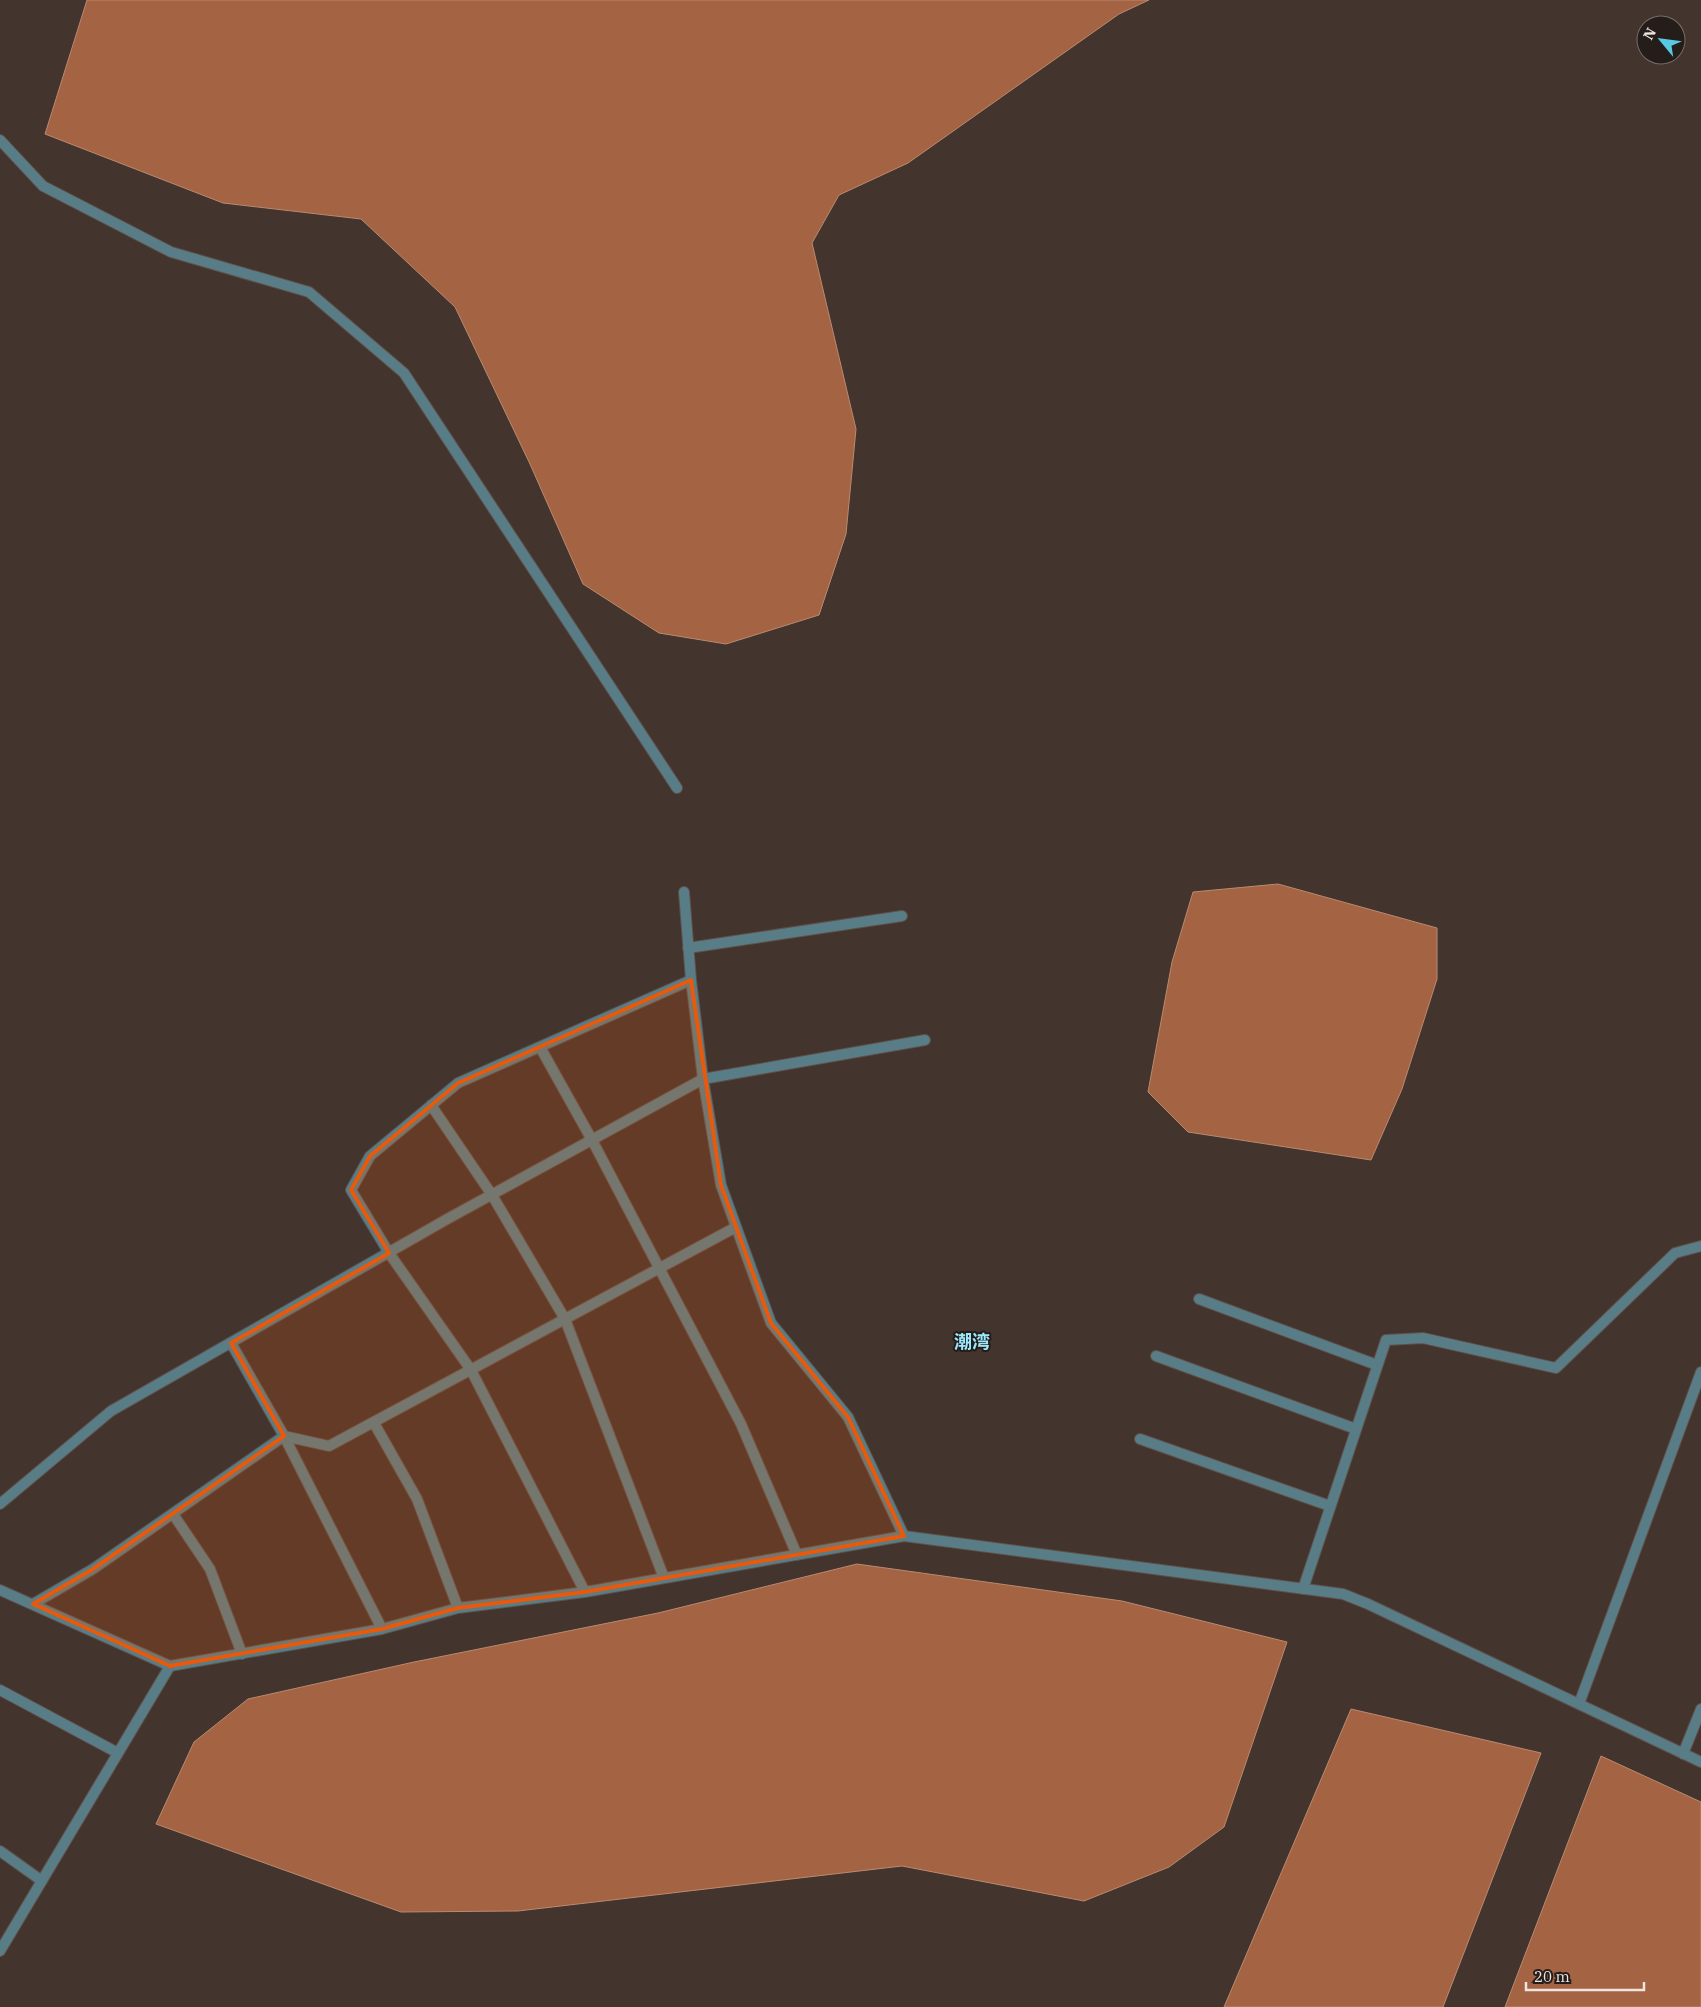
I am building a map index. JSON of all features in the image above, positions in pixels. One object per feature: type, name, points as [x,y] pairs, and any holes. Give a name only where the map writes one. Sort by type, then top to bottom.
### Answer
[{"type":"street","points":[[0,140],[43,186],[171,252],[309,292],[404,374],[677,788]]},
{"type":"street","points":[[684,892],[691,980],[703,1078],[720,1184],[771,1323],[848,1417],[904,1536]]},
{"type":"street","points":[[688,948],[902,916]]},
{"type":"street","points":[[585,1592],[470,1370],[389,1253],[351,1190],[370,1156],[458,1083],[691,980]]},
{"type":"street","points":[[0,1504],[112,1411],[231,1342],[703,1078],[926,1040]]},
{"type":"street","points":[[540,1047],[592,1140],[741,1424],[797,1554]]},
{"type":"street","points":[[431,1105],[492,1195],[565,1319],[664,1578]]},
{"type":"street","points":[[33,1604],[93,1569],[284,1436],[329,1446],[736,1227]]},
{"type":"street","points":[[1303,1589],[1386,1340],[1423,1338],[1556,1368],[1675,1253],[1701,1246]]},
{"type":"street","points":[[1199,1299],[1377,1365]]},
{"type":"street","points":[[231,1342],[284,1436],[382,1628]]},
{"type":"street","points":[[1156,1356],[1356,1429]]},
{"type":"street","points":[[1579,1704],[1701,1372]]},
{"type":"street","points":[[374,1423],[418,1499],[458,1608]]},
{"type":"street","points":[[1140,1439],[1330,1506]]},
{"type":"street","points":[[173,1514],[210,1569],[242,1654]]},
{"type":"street","points":[[0,1590],[170,1666],[382,1628],[458,1608],[585,1592],[904,1536],[1343,1594],[1368,1604],[1701,1762]]},
{"type":"street","points":[[0,1951],[170,1666]]},
{"type":"street","points":[[0,1690],[118,1753]]},
{"type":"street","points":[[1683,1754],[1701,1709]]},
{"type":"street","points":[[0,1851],[42,1881]]},
{"type":"highlighted area","points":[[691,980],[721,1185],[771,1323],[848,1417],[904,1536],[585,1592],[458,1608],[382,1629],[170,1666],[33,1604],[93,1569],[284,1436],[231,1343],[389,1253],[351,1190],[370,1156],[458,1083]]},
{"type":"shaded area","points":[[87,0],[1149,0],[1119,14],[908,163],[839,195],[812,243],[856,429],[846,534],[819,615],[726,644],[659,633],[583,584],[530,464],[455,307],[361,219],[223,203],[45,134]]},
{"type":"shaded area","points":[[1278,884],[1437,928],[1437,979],[1402,1089],[1371,1160],[1188,1132],[1148,1092],[1172,962],[1193,892]]},
{"type":"shaded area","points":[[857,1564],[1122,1601],[1287,1642],[1224,1827],[1169,1867],[1084,1901],[902,1866],[518,1911],[401,1912],[156,1824],[194,1742],[248,1699],[414,1662],[658,1613]]},
{"type":"shaded area","points":[[1351,1709],[1541,1753],[1443,2007],[1224,2007]]},
{"type":"shaded area","points":[[1601,1756],[1701,1802],[1701,2007],[1505,2007]]},
{"type":"district","name":"潮湾","points":[[972,1341]]}]
